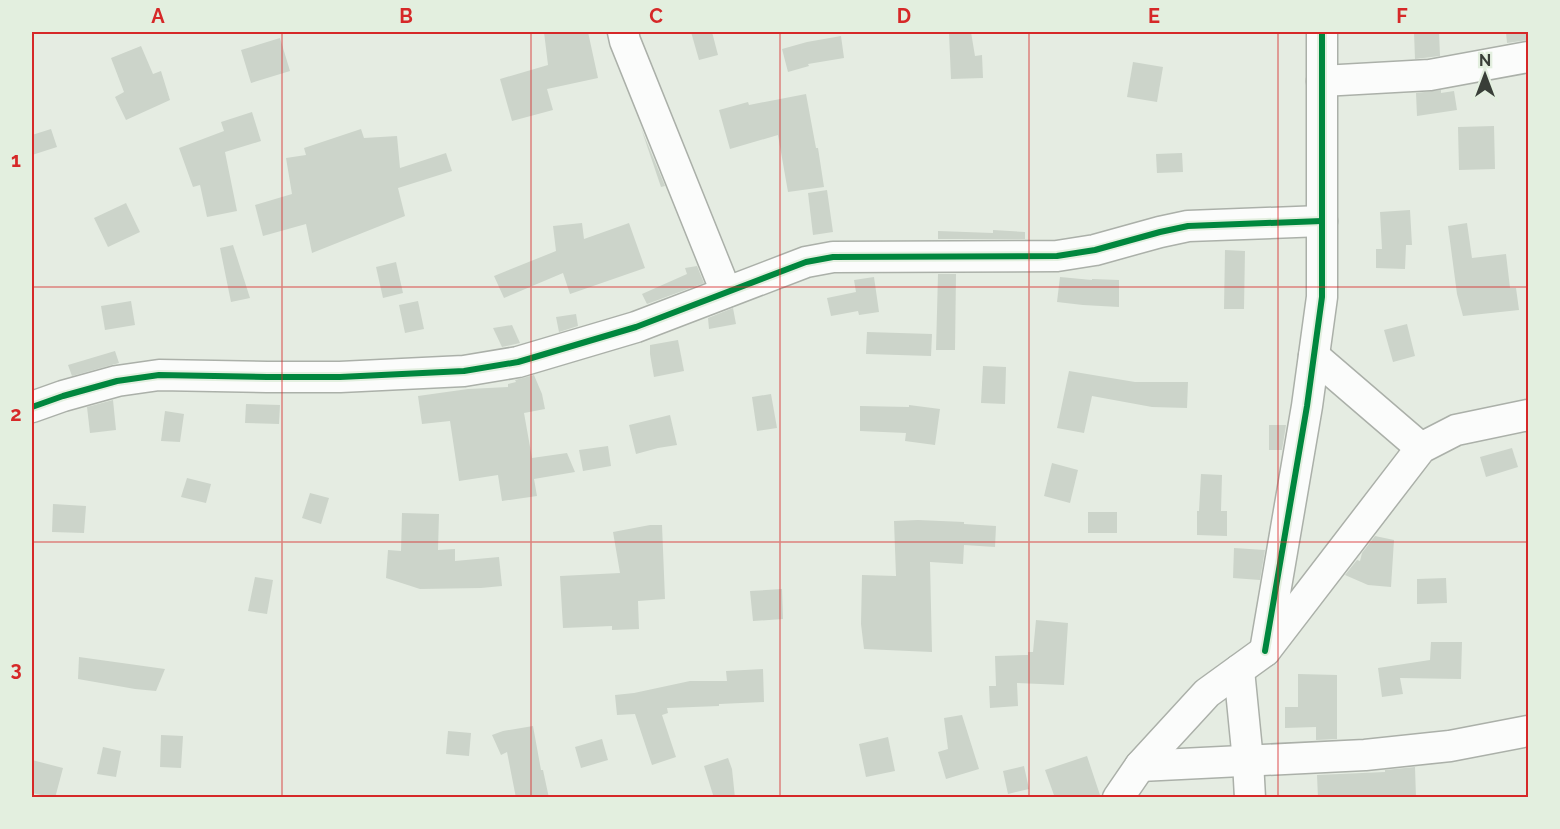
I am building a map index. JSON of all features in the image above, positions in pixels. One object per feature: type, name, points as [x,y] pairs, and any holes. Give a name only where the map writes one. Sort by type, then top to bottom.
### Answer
[{"type":"street","points":[[623,32],[726,292]]},
{"type":"street","points":[[1264,651],[1305,418],[1322,297],[1322,32]]},
{"type":"street","points":[[1322,81],[1430,75],[1528,57]]},
{"type":"street","points":[[32,407],[117,381],[159,375],[319,377],[464,371],[518,362],[636,327],[806,262],[833,257],[1057,256],[1095,250],[1188,226],[1322,221]]},
{"type":"street","points":[[1314,356],[1421,448]]},
{"type":"street","points":[[1118,798],[1140,766],[1207,693],[1264,651],[1421,448],[1456,430],[1528,415]]},
{"type":"street","points":[[1239,670],[1250,798]]},
{"type":"street","points":[[1140,766],[1365,755],[1450,746],[1528,731]]},
{"type":"building","points":[[544,32],[588,32],[598,78],[547,89],[553,110],[512,121],[500,79],[548,65]]},
{"type":"building","points":[[691,32],[712,32],[718,55],[699,60]]},
{"type":"building","points":[[971,32],[975,56],[982,55],[983,78],[951,79],[949,33]]},
{"type":"building","points":[[1414,32],[1439,32],[1440,56],[1415,59]]},
{"type":"building","points":[[1506,32],[1528,32],[1528,40],[1507,43]]},
{"type":"building","points":[[841,36],[844,58],[808,64],[809,66],[788,72],[782,49]]},
{"type":"building","points":[[280,38],[290,71],[251,83],[241,50]]},
{"type":"building","points":[[141,46],[153,74],[161,71],[170,100],[126,120],[115,97],[124,92],[111,58]]},
{"type":"building","points":[[1133,62],[1163,67],[1157,102],[1127,97]]},
{"type":"building","points":[[1441,90],[1441,93],[1454,91],[1457,110],[1417,116],[1416,93]]},
{"type":"building","points":[[806,94],[824,187],[788,192],[778,135],[730,149],[719,110],[748,102],[749,105]]},
{"type":"building","points":[[252,112],[261,141],[225,152],[237,211],[207,217],[200,185],[193,187],[179,148],[224,131],[221,122]]},
{"type":"building","points":[[1494,126],[1495,169],[1459,170],[1458,127]]},
{"type":"building","points":[[641,128],[665,186],[661,187]]},
{"type":"building","points":[[51,129],[57,147],[32,155],[32,135]]},
{"type":"building","points":[[361,129],[364,138],[397,136],[400,168],[446,153],[452,171],[398,188],[405,216],[312,253],[306,224],[263,236],[255,205],[292,194],[286,158],[306,155],[304,148]]},
{"type":"building","points":[[1182,153],[1183,172],[1157,173],[1156,154]]},
{"type":"building","points":[[827,190],[833,232],[813,235],[808,193]]},
{"type":"building","points":[[126,203],[140,232],[108,247],[94,218]]},
{"type":"building","points":[[1410,210],[1412,245],[1406,245],[1405,269],[1376,268],[1376,249],[1382,249],[1380,212]]},
{"type":"building","points":[[582,223],[584,239],[629,223],[645,268],[570,294],[563,273],[504,298],[494,276],[556,251],[553,226]]},
{"type":"building","points":[[1467,223],[1472,258],[1506,254],[1510,288],[1516,288],[1519,310],[1463,316],[1457,294],[1448,226]]},
{"type":"building","points":[[993,230],[1025,232],[1025,239],[938,239],[938,231],[993,233]]},
{"type":"building","points":[[233,245],[250,298],[231,302],[220,248]]},
{"type":"building","points":[[1225,250],[1245,251],[1244,309],[1224,309]]},
{"type":"building","points":[[396,262],[403,293],[383,298],[376,267]]},
{"type":"building","points":[[697,266],[704,283],[647,304],[642,294],[687,274],[685,268]]},
{"type":"building","points":[[938,274],[956,274],[955,350],[936,350]]},
{"type":"building","points":[[874,277],[879,312],[859,315],[858,311],[831,316],[827,298],[856,292],[854,280]]},
{"type":"building","points":[[1060,277],[1119,280],[1119,307],[1057,302]]},
{"type":"building","points":[[131,301],[135,325],[105,330],[101,306]]},
{"type":"building","points":[[418,301],[424,329],[405,333],[399,305]]},
{"type":"building","points":[[733,308],[736,324],[709,329],[708,318]]},
{"type":"building","points":[[576,314],[578,326],[559,332],[556,317]]},
{"type":"building","points":[[1407,324],[1415,356],[1393,362],[1384,330]]},
{"type":"building","points":[[512,325],[520,343],[502,347],[493,328]]},
{"type":"building","points":[[867,332],[932,334],[931,356],[866,354]]},
{"type":"building","points":[[678,340],[684,371],[654,377],[650,345]]},
{"type":"building","points":[[115,351],[119,363],[72,376],[68,365]]},
{"type":"building","points":[[983,366],[1006,367],[1005,404],[981,403]]},
{"type":"building","points":[[1069,371],[1135,382],[1188,382],[1187,408],[1152,407],[1092,396],[1084,433],[1057,428]]},
{"type":"building","points":[[534,375],[545,409],[524,413],[532,458],[567,453],[575,472],[534,479],[537,496],[502,501],[498,475],[459,481],[450,421],[422,424],[418,396],[468,389],[508,387],[508,384],[516,382],[515,380]]},
{"type":"building","points":[[771,394],[777,428],[757,431],[752,397]]},
{"type":"building","points":[[113,400],[116,430],[90,433],[87,407]]},
{"type":"building","points":[[246,404],[280,405],[279,424],[245,423]]},
{"type":"building","points":[[909,405],[940,409],[935,445],[905,441],[906,433],[860,431],[860,406],[909,407]]},
{"type":"building","points":[[165,411],[184,414],[180,442],[161,441]]},
{"type":"building","points":[[670,415],[677,445],[636,454],[629,425]]},
{"type":"building","points":[[1269,425],[1286,425],[1282,450],[1269,450]]},
{"type":"building","points":[[608,446],[611,466],[583,471],[579,450]]},
{"type":"building","points":[[1512,448],[1518,467],[1486,477],[1480,457]]},
{"type":"building","points":[[1052,463],[1078,470],[1070,503],[1044,496]]},
{"type":"building","points":[[1201,474],[1222,475],[1221,511],[1227,511],[1227,536],[1197,535]]},
{"type":"building","points":[[187,478],[211,484],[206,503],[181,497]]},
{"type":"building","points":[[310,493],[329,498],[321,524],[302,518]]},
{"type":"building","points":[[53,504],[86,506],[84,533],[52,532]]},
{"type":"building","points":[[1088,512],[1117,512],[1117,533],[1088,533]]},
{"type":"building","points":[[402,513],[439,514],[438,550],[455,549],[455,561],[499,557],[502,586],[420,589],[386,578],[388,550],[401,551]]},
{"type":"building","points":[[918,520],[996,526],[995,547],[964,545],[963,564],[930,562],[932,652],[864,649],[861,624],[862,575],[896,576],[894,521]]},
{"type":"building","points":[[662,525],[665,599],[638,601],[639,629],[612,630],[612,626],[563,628],[560,576],[620,573],[613,532]]},
{"type":"building","points":[[1375,536],[1394,540],[1391,587],[1368,585],[1345,575],[1357,560],[1360,561],[1362,553]]},
{"type":"building","points":[[1234,548],[1265,550],[1260,580],[1233,578]]},
{"type":"building","points":[[255,577],[273,580],[267,614],[248,611]]},
{"type":"building","points":[[1446,578],[1447,603],[1417,604],[1417,579]]},
{"type":"building","points":[[782,589],[783,619],[753,621],[750,591]]},
{"type":"building","points":[[1036,620],[1068,623],[1064,685],[1017,683],[1018,706],[990,708],[989,686],[996,686],[995,656],[1028,655],[1028,652],[1033,652]]},
{"type":"building","points":[[1431,642],[1462,642],[1461,679],[1400,678],[1403,694],[1382,697],[1378,668],[1430,660]]},
{"type":"building","points":[[79,657],[165,669],[156,691],[135,689],[78,679]]},
{"type":"building","points":[[763,669],[764,702],[667,708],[668,713],[662,715],[676,757],[652,765],[635,714],[617,715],[615,695],[690,681],[727,681],[726,671]]},
{"type":"building","points":[[1298,674],[1337,675],[1337,739],[1316,740],[1316,727],[1285,728],[1285,707],[1298,707]]},
{"type":"building","points":[[962,715],[979,769],[946,779],[938,752],[948,749],[944,718]]},
{"type":"building","points":[[533,726],[549,798],[516,798],[507,752],[501,755],[492,735]]},
{"type":"building","points":[[448,731],[471,733],[469,756],[446,754]]},
{"type":"building","points":[[161,735],[183,736],[181,768],[160,767]]},
{"type":"building","points":[[888,737],[895,771],[866,777],[859,744]]},
{"type":"building","points":[[602,739],[608,760],[581,768],[575,747]]},
{"type":"building","points":[[103,747],[121,751],[116,777],[97,774]]},
{"type":"building","points":[[1087,756],[1101,798],[1055,798],[1045,770]]},
{"type":"building","points":[[728,758],[732,769],[735,798],[714,798],[704,766]]},
{"type":"building","points":[[32,760],[63,768],[55,798],[32,793]]},
{"type":"building","points":[[1024,766],[1029,789],[1008,794],[1003,771]]},
{"type":"building","points":[[1415,767],[1416,798],[1318,798],[1317,775],[1385,772],[1385,770]]},
{"type":"cycle path","points":[[1265,651],[1307,406],[1322,297],[1322,32]]},
{"type":"cycle path","points":[[32,407],[117,381],[159,375],[340,377],[464,371],[518,362],[636,327],[806,262],[833,257],[1057,256],[1095,250],[1188,226],[1322,221]]}]
